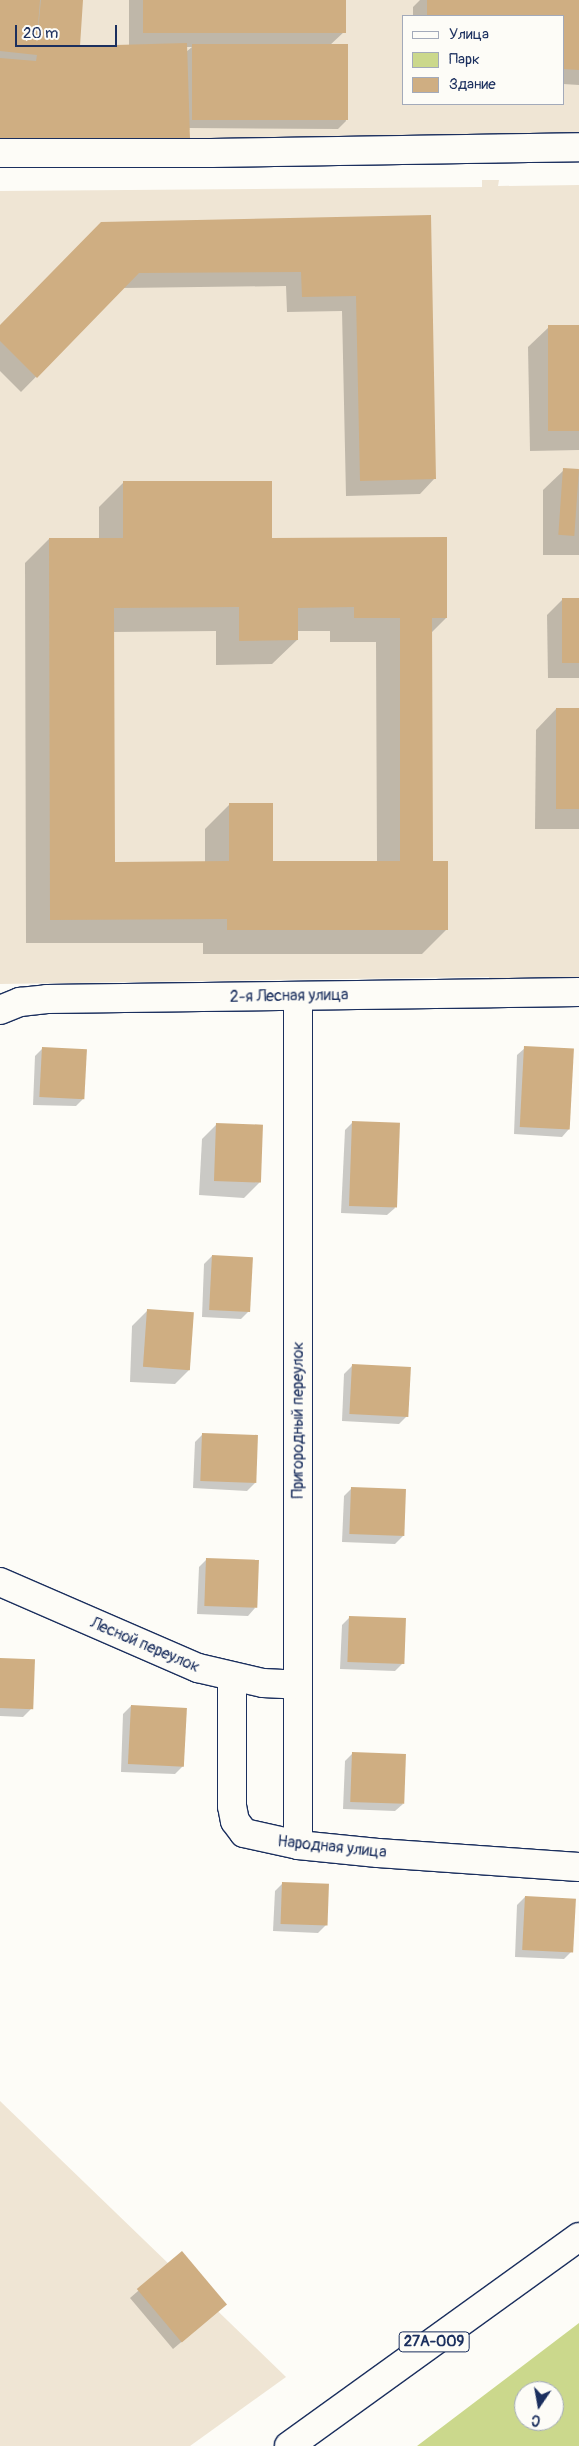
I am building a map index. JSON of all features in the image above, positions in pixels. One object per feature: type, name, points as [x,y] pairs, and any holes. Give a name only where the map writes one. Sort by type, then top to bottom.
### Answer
[{"type":"street","points":[[0,153],[211,154],[579,147]]},
{"type":"street","name":"2-я Лесная улица","points":[[0,1010],[20,1002],[47,999],[579,992]]},
{"type":"street","name":"Пригородный переулок","points":[[298,996],[298,1845]]},
{"type":"street","name":"Лесной переулок","points":[[0,1582],[163,1655],[232,1677],[298,1685]]},
{"type":"street","name":"Народная улица","points":[[232,1677],[232,1806],[235,1822],[244,1833],[298,1845],[480,1862],[579,1867]]},
{"type":"street","name":"27А-009","points":[[290,2446],[579,2237]]},
{"type":"shaded area","points":[[0,0],[579,0],[579,134],[190,139],[190,130],[0,134]]},
{"type":"shaded area","points":[[482,180],[499,180],[498,186],[579,185],[579,977],[508,978],[505,987],[490,987],[489,977],[0,984],[0,191],[482,187]]},
{"type":"shaded area","points":[[0,2101],[286,2377],[190,2446],[0,2446]]},
{"type":"green space","points":[[579,2323],[579,2446],[417,2446]]},
{"type":"building","points":[[0,0],[40,0],[36,51],[41,0],[83,0],[80,46],[187,43],[190,138],[0,145],[0,58],[36,61],[37,55],[0,51]]},
{"type":"building","points":[[143,0],[346,0],[346,33],[143,33]]},
{"type":"building","points":[[427,0],[579,0],[579,70],[564,69],[564,15],[427,15]]},
{"type":"building","points":[[192,44],[348,44],[348,120],[192,120]]},
{"type":"building","points":[[431,215],[436,479],[360,481],[356,296],[302,297],[301,272],[139,273],[37,378],[0,341],[0,325],[101,222]]},
{"type":"building","points":[[548,325],[579,325],[579,431],[548,431]]},
{"type":"building","points":[[563,468],[579,469],[574,536],[558,535]]},
{"type":"building","points":[[123,481],[272,481],[272,538],[447,537],[447,618],[432,618],[433,861],[448,861],[448,930],[227,930],[227,919],[50,920],[49,538],[123,538]],"holes":[[[239,607],[239,641],[298,640],[298,608],[354,607],[354,618],[400,618],[400,861],[273,861],[273,803],[229,803],[229,861],[115,862],[114,608]]]},
{"type":"building","points":[[562,598],[579,598],[579,663],[562,663]]},
{"type":"building","points":[[556,708],[579,708],[579,809],[556,809]]},
{"type":"building","points":[[524,1046],[574,1049],[570,1130],[520,1127]]},
{"type":"building","points":[[42,1047],[87,1049],[84,1099],[39,1097]]},
{"type":"building","points":[[352,1121],[400,1123],[397,1208],[349,1206]]},
{"type":"building","points":[[216,1123],[263,1125],[261,1183],[214,1181]]},
{"type":"building","points":[[212,1255],[253,1257],[250,1312],[209,1310]]},
{"type":"building","points":[[147,1309],[194,1312],[190,1370],[143,1367]]},
{"type":"building","points":[[352,1364],[411,1367],[408,1417],[349,1414]]},
{"type":"building","points":[[202,1433],[258,1435],[256,1483],[200,1481]]},
{"type":"building","points":[[351,1487],[406,1489],[404,1536],[349,1534]]},
{"type":"building","points":[[206,1558],[259,1560],[257,1608],[204,1606]]},
{"type":"building","points":[[349,1616],[406,1618],[404,1664],[347,1662]]},
{"type":"building","points":[[0,1658],[35,1659],[33,1709],[0,1708]]},
{"type":"building","points":[[131,1705],[187,1708],[184,1767],[128,1764]]},
{"type":"building","points":[[352,1752],[406,1754],[404,1804],[350,1802]]},
{"type":"building","points":[[282,1882],[329,1884],[328,1926],[281,1924]]},
{"type":"building","points":[[525,1896],[576,1899],[573,1953],[522,1950]]},
{"type":"building","points":[[182,2251],[227,2305],[182,2343],[137,2289]]}]
